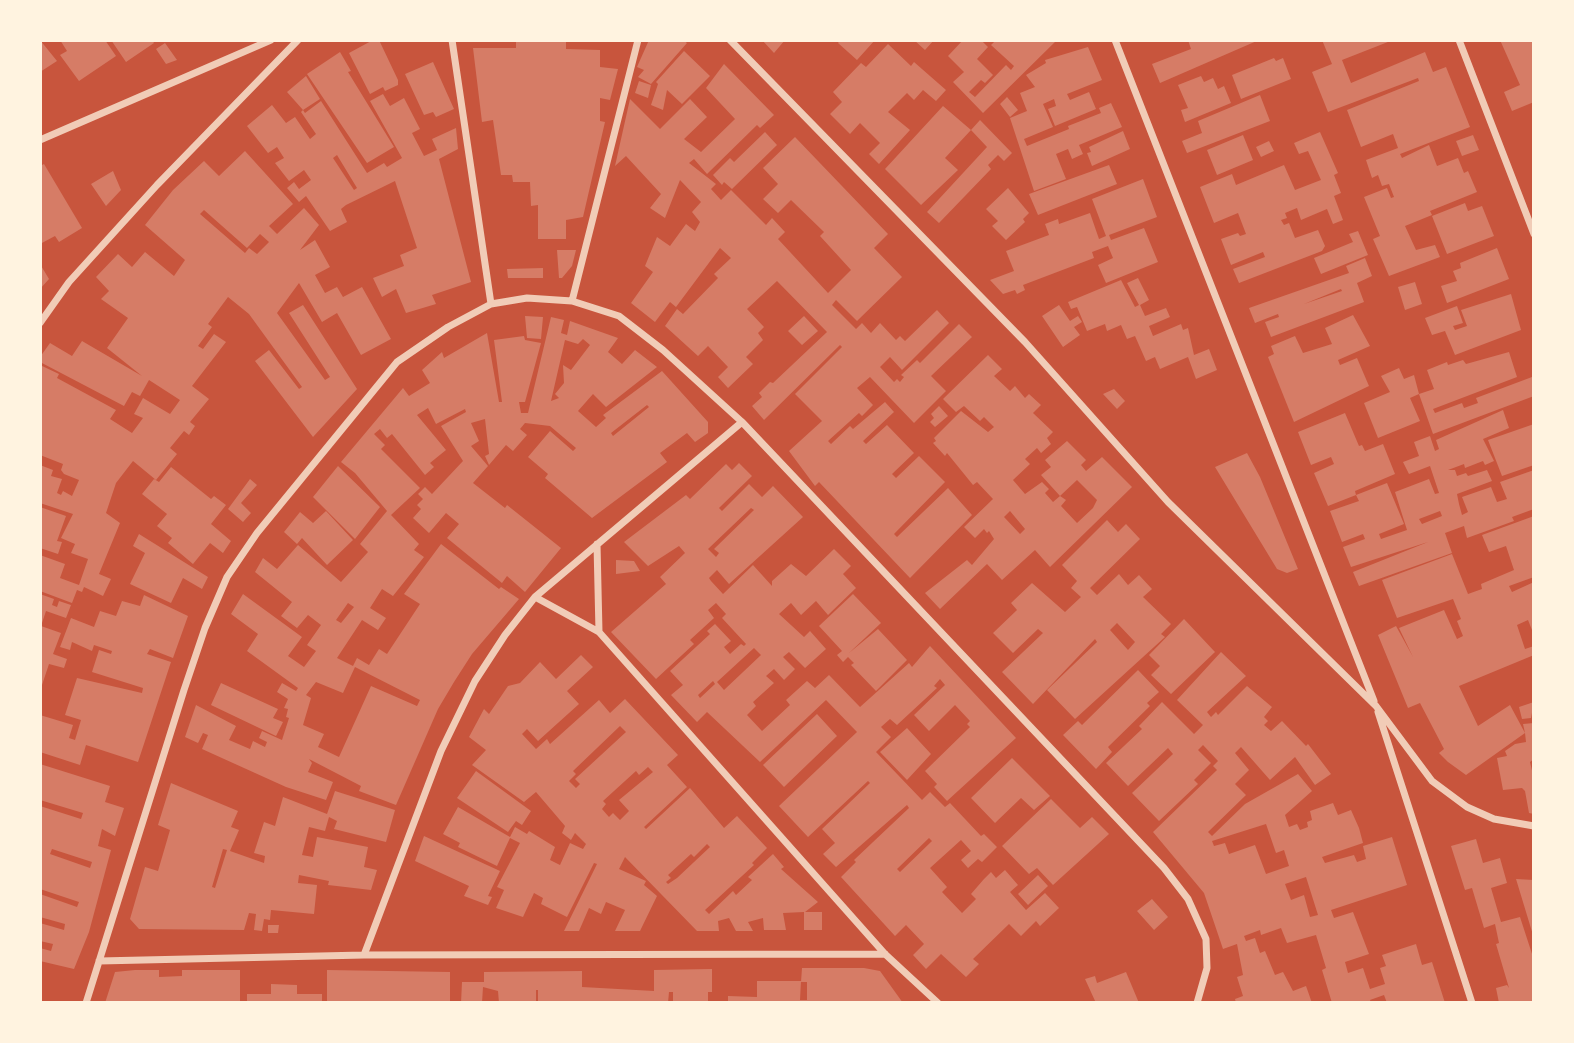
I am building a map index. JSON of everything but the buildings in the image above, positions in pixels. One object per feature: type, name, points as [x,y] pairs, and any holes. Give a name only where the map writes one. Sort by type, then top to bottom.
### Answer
[{"type":"street","points":[[40,140],[271,40]]},
{"type":"street","points":[[40,323],[69,282],[157,185],[298,40]]},
{"type":"street","points":[[452,40],[491,304]]},
{"type":"street","points":[[572,301],[638,40]]},
{"type":"street","points":[[730,40],[1024,342],[1168,502],[1376,706],[1432,781],[1466,807],[1494,819],[1534,826]]},
{"type":"street","points":[[1115,40],[1376,706],[1472,1003]]},
{"type":"street","points":[[1460,40],[1534,234]]},
{"type":"street","points":[[86,1003],[188,678],[228,577],[257,533],[397,362],[448,327],[491,304],[527,298],[572,301],[619,316],[663,350],[742,422],[1164,868],[1188,900],[1206,939],[1207,968],[1197,1003]]},
{"type":"street","points":[[364,956],[441,751],[475,681],[535,597],[742,422]]},
{"type":"street","points":[[597,544],[599,632]]},
{"type":"street","points":[[535,597],[599,632],[885,954],[938,1003]]},
{"type":"street","points":[[99,961],[364,956],[885,954]]}]
